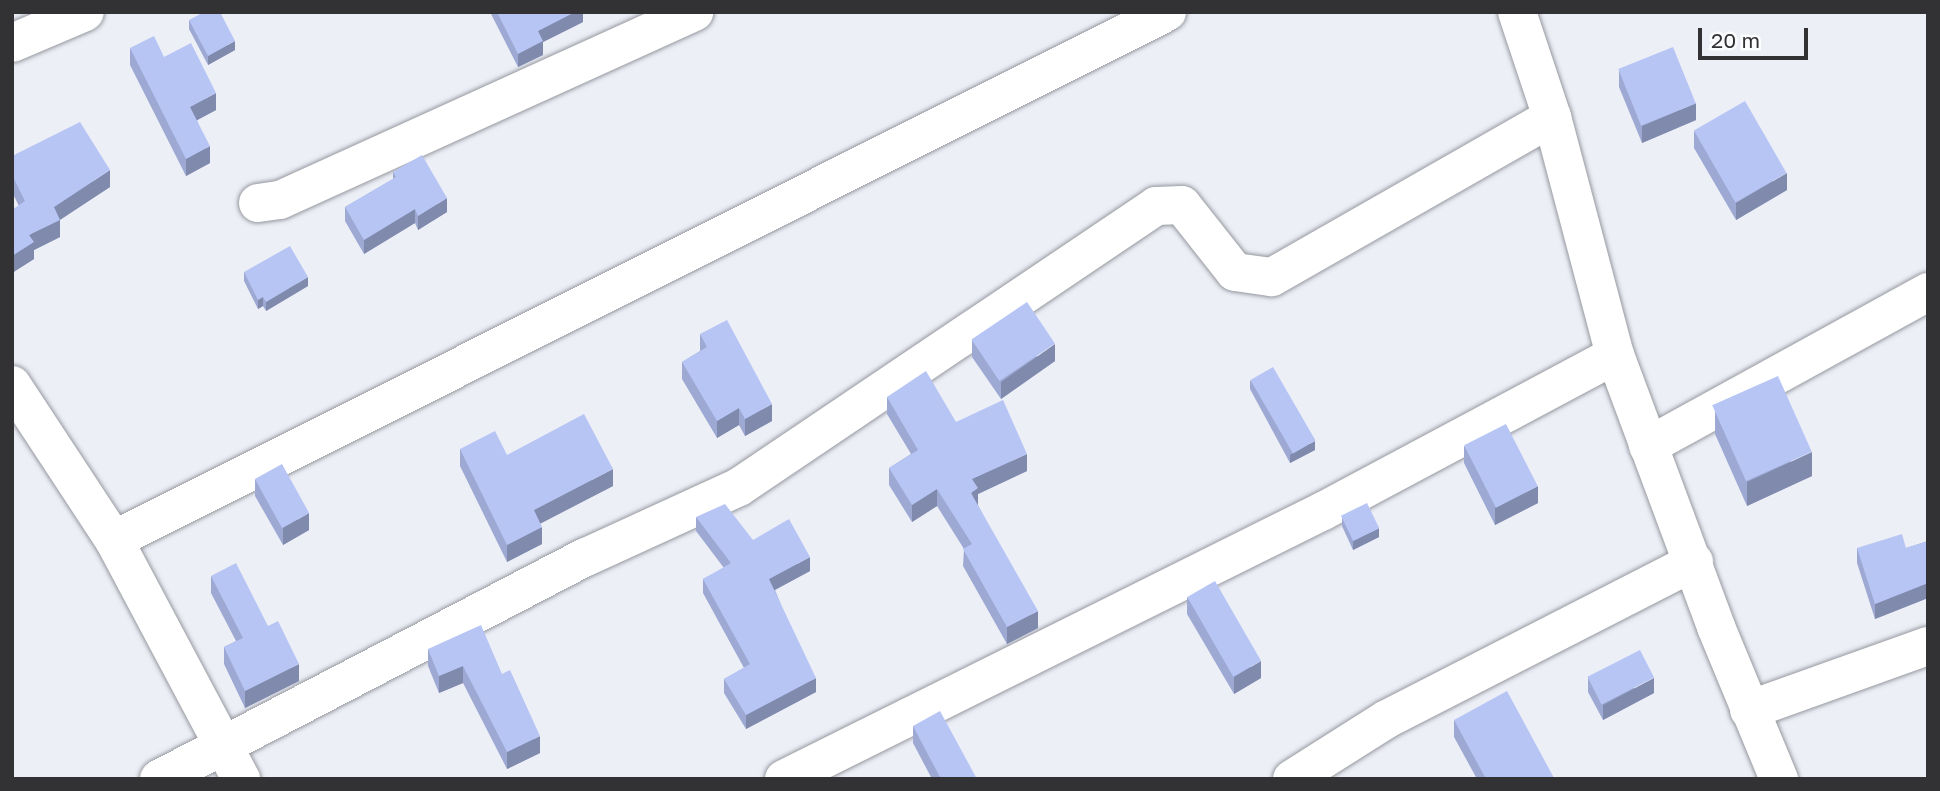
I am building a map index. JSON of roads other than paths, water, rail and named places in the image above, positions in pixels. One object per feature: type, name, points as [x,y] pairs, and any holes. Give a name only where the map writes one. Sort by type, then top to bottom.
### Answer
[{"type":"street","points":[[12,43],[85,12]]},
{"type":"street","points":[[258,203],[280,200],[694,12]]},
{"type":"street","points":[[114,540],[1167,12]]},
{"type":"street","points":[[1517,12],[1552,117],[1615,355],[1773,776]]},
{"type":"street","points":[[159,779],[233,762],[586,557],[739,487],[1156,206],[1182,205],[1235,271],[1272,277],[1552,117]]},
{"type":"street","points":[[1648,446],[1928,292]]},
{"type":"street","points":[[784,779],[1323,511],[1615,355]]},
{"type":"street","points":[[12,385],[114,540],[233,762]]},
{"type":"street","points":[[1292,779],[1387,719],[1694,562]]},
{"type":"street","points":[[1749,710],[1928,646]]}]
